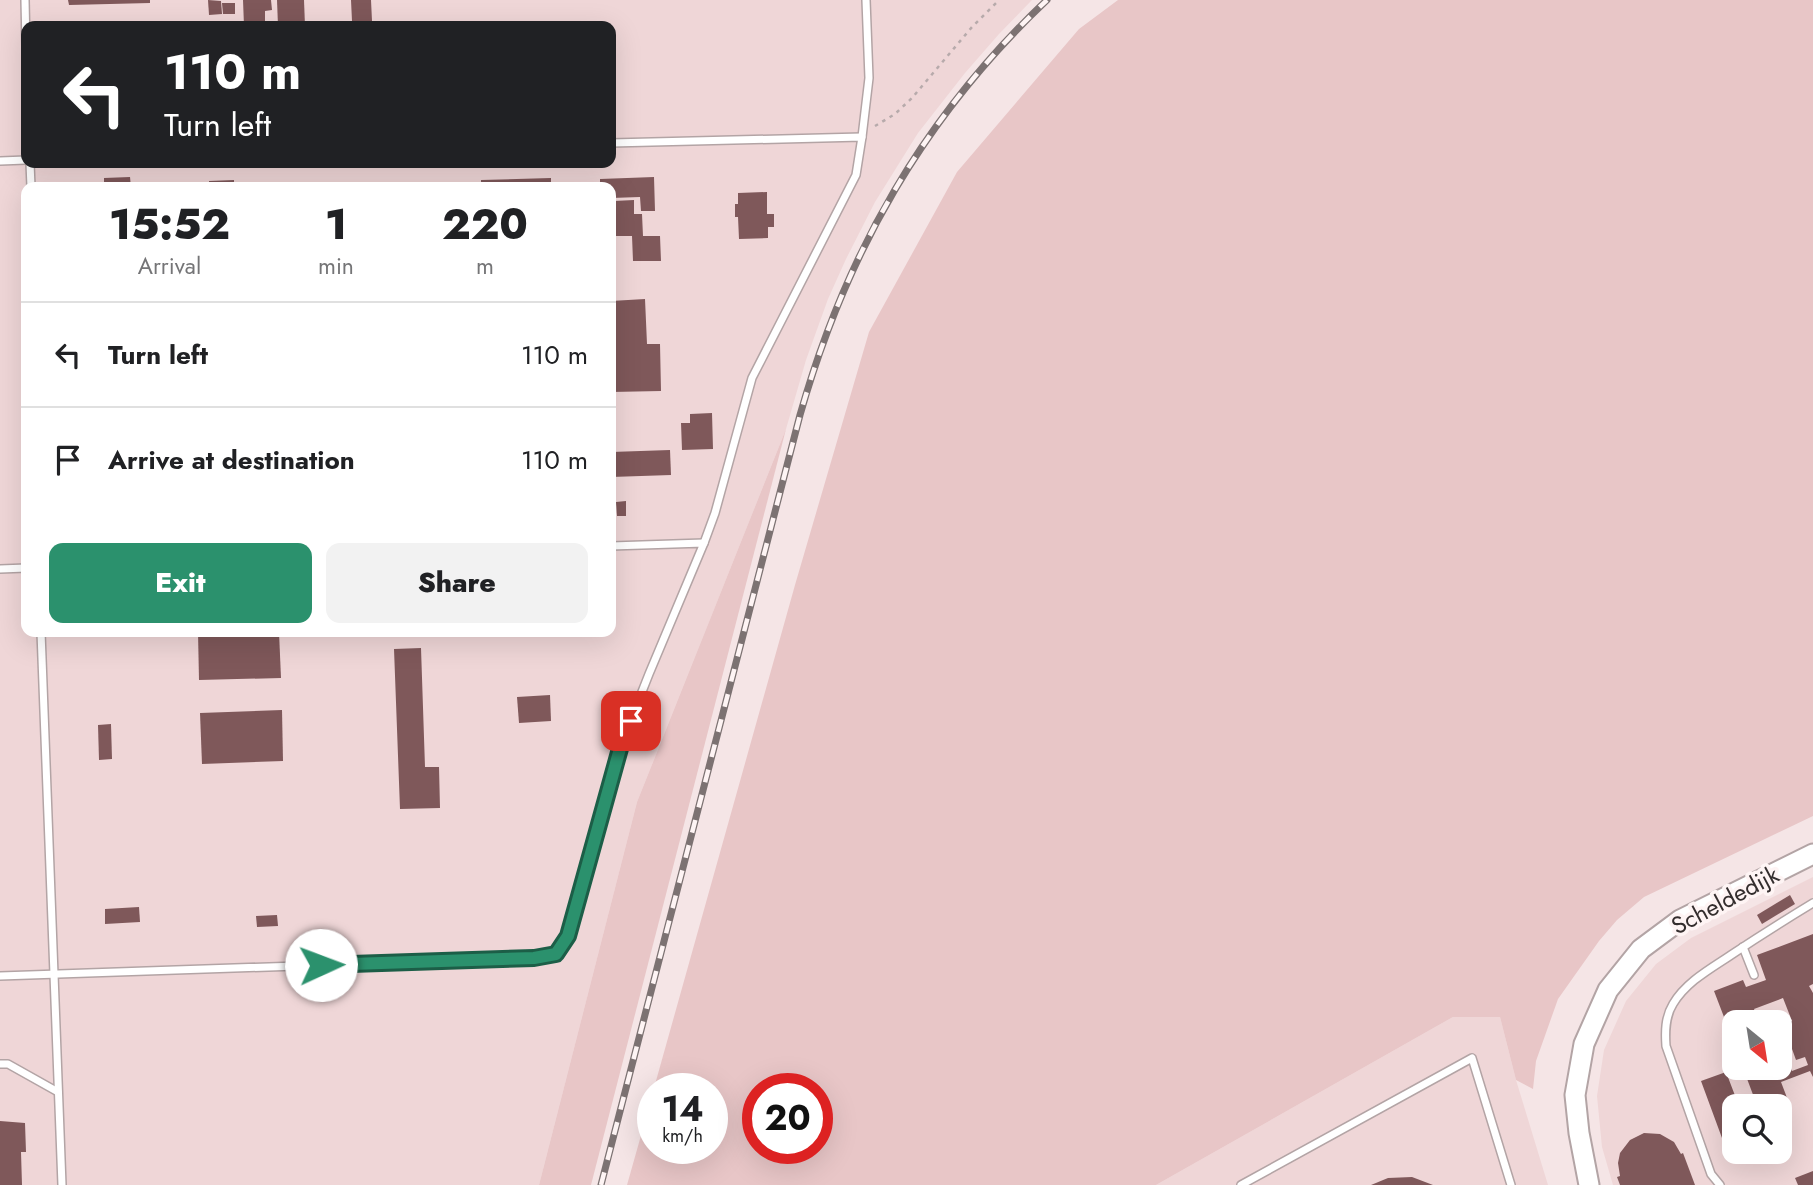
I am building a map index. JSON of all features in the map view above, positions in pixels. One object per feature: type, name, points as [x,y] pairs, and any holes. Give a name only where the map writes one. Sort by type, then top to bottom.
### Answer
[{"type":"street","name":"Scheldedijk","points":[[1589,1185],[1575,1095],[1584,1044],[1608,990],[1642,949],[1680,920],[1813,854]]},
{"type":"lane","points":[[25,0],[25,21]]},
{"type":"lane","points":[[0,976],[534,958],[556,954],[568,936],[621,745],[715,513],[752,377],[856,175],[869,78],[866,0]]},
{"type":"lane","points":[[616,143],[862,137]]},
{"type":"lane","points":[[0,161],[21,162]]},
{"type":"lane","points":[[616,546],[704,543]]},
{"type":"lane","points":[[0,569],[21,568]]},
{"type":"lane","points":[[41,637],[62,1185]]},
{"type":"lane","points":[[1720,1185],[1712,1174],[1666,1046],[1668,1017],[1672,1005],[1699,977],[1813,903]]},
{"type":"lane","points":[[1743,947],[1754,975]]},
{"type":"lane","points":[[1241,1185],[1472,1058],[1511,1185]]},
{"type":"lane","points":[[0,1064],[8,1064],[58,1092]]},
{"type":"path","points":[[862,137],[912,99],[972,27],[999,0]]},
{"type":"shaded area","points":[[0,0],[1032,0],[965,73],[918,133],[875,202],[828,299],[806,360],[786,429],[637,802],[539,1185],[0,1185]]},
{"type":"shaded area","points":[[1118,0],[1813,0],[1813,816],[1644,897],[1617,920],[1558,999],[1536,1061],[1533,1089],[1516,1080],[1500,1017],[1453,1017],[1156,1185],[627,1185],[637,1150],[637,1164],[728,1164],[728,1073],[658,1073],[869,332],[957,172],[1079,29]]},
{"type":"shaded area","points":[[786,429],[591,1185],[539,1185],[637,802]]},
{"type":"shaded area","points":[[1813,877],[1813,1185],[1613,1185],[1602,1147],[1597,1096],[1604,1050],[1626,1001],[1656,964],[1691,938]]},
{"type":"shaded area","points":[[1453,1017],[1500,1017],[1548,1185],[1156,1185]]},
{"type":"building","points":[[68,0],[150,0],[150,3],[69,5]]},
{"type":"building","points":[[208,0],[221,1],[222,14],[209,15]]},
{"type":"building","points":[[243,0],[271,0],[272,10],[265,11],[265,21],[244,21]]},
{"type":"building","points":[[277,0],[304,0],[305,21],[278,21]]},
{"type":"building","points":[[351,0],[371,0],[372,21],[352,21]]},
{"type":"building","points":[[222,3],[235,3],[235,14],[223,14]]},
{"type":"building","points":[[130,177],[130,182],[104,182],[104,178]]},
{"type":"building","points":[[654,177],[655,211],[641,211],[640,197],[616,198],[616,182],[600,182],[600,179]]},
{"type":"building","points":[[551,178],[551,182],[481,182]]},
{"type":"building","points":[[234,180],[234,182],[209,182]]},
{"type":"building","points":[[767,192],[767,214],[774,214],[774,227],[768,227],[768,238],[739,239],[738,217],[735,217],[738,193]]},
{"type":"building","points":[[634,200],[634,214],[642,214],[643,236],[660,236],[661,261],[633,261],[632,236],[616,236],[616,201]]},
{"type":"building","points":[[645,299],[647,344],[660,344],[661,391],[616,392],[616,301]]},
{"type":"building","points":[[712,413],[713,449],[682,450],[681,423],[690,423],[690,414]]},
{"type":"building","points":[[670,450],[671,475],[616,477],[616,452]]},
{"type":"building","points":[[626,501],[626,516],[617,516],[616,502]]},
{"type":"building","points":[[198,637],[279,637],[281,678],[199,680]]},
{"type":"building","points":[[421,648],[425,767],[439,767],[440,808],[400,809],[394,649]]},
{"type":"building","points":[[550,695],[551,721],[519,723],[517,697]]},
{"type":"building","points":[[282,710],[283,761],[202,764],[200,713]]},
{"type":"building","points":[[111,724],[112,759],[99,760],[98,725]]},
{"type":"building","points":[[1790,895],[1795,904],[1762,924],[1757,915]]},
{"type":"building","points":[[139,907],[140,922],[105,924],[105,909]]},
{"type":"building","points":[[277,915],[278,926],[257,927],[256,916]]},
{"type":"building","points":[[1813,934],[1813,984],[1809,986],[1813,993],[1813,1077],[1810,1071],[1792,1078],[1792,1071],[1808,1065],[1805,1057],[1796,1060],[1792,1049],[1792,1010],[1788,1010],[1783,998],[1754,1010],[1722,1012],[1714,991],[1743,980],[1746,987],[1766,980],[1757,955]]},
{"type":"building","points":[[1722,1073],[1722,1080],[1729,1080],[1734,1094],[1722,1094],[1722,1138],[1701,1081]]},
{"type":"building","points":[[1748,1080],[1786,1080],[1781,1082],[1786,1094],[1753,1094]]},
{"type":"building","points":[[0,1121],[25,1123],[26,1152],[21,1152],[22,1185],[0,1185]]},
{"type":"building","points":[[1644,1133],[1660,1134],[1674,1142],[1681,1154],[1683,1153],[1695,1185],[1620,1185],[1617,1177],[1620,1176],[1620,1153],[1630,1140]]},
{"type":"building","points":[[1813,1171],[1813,1185],[1798,1185],[1795,1178]]},
{"type":"building","points":[[1412,1177],[1433,1185],[1371,1185],[1388,1178]]},
{"type":"railway","points":[[601,1185],[800,415],[819,355],[866,243],[927,140],[963,91],[1003,44],[1047,0]]},
{"type":"route","points":[[321,965],[534,958],[556,954],[568,936],[621,745],[631,721]]}]
